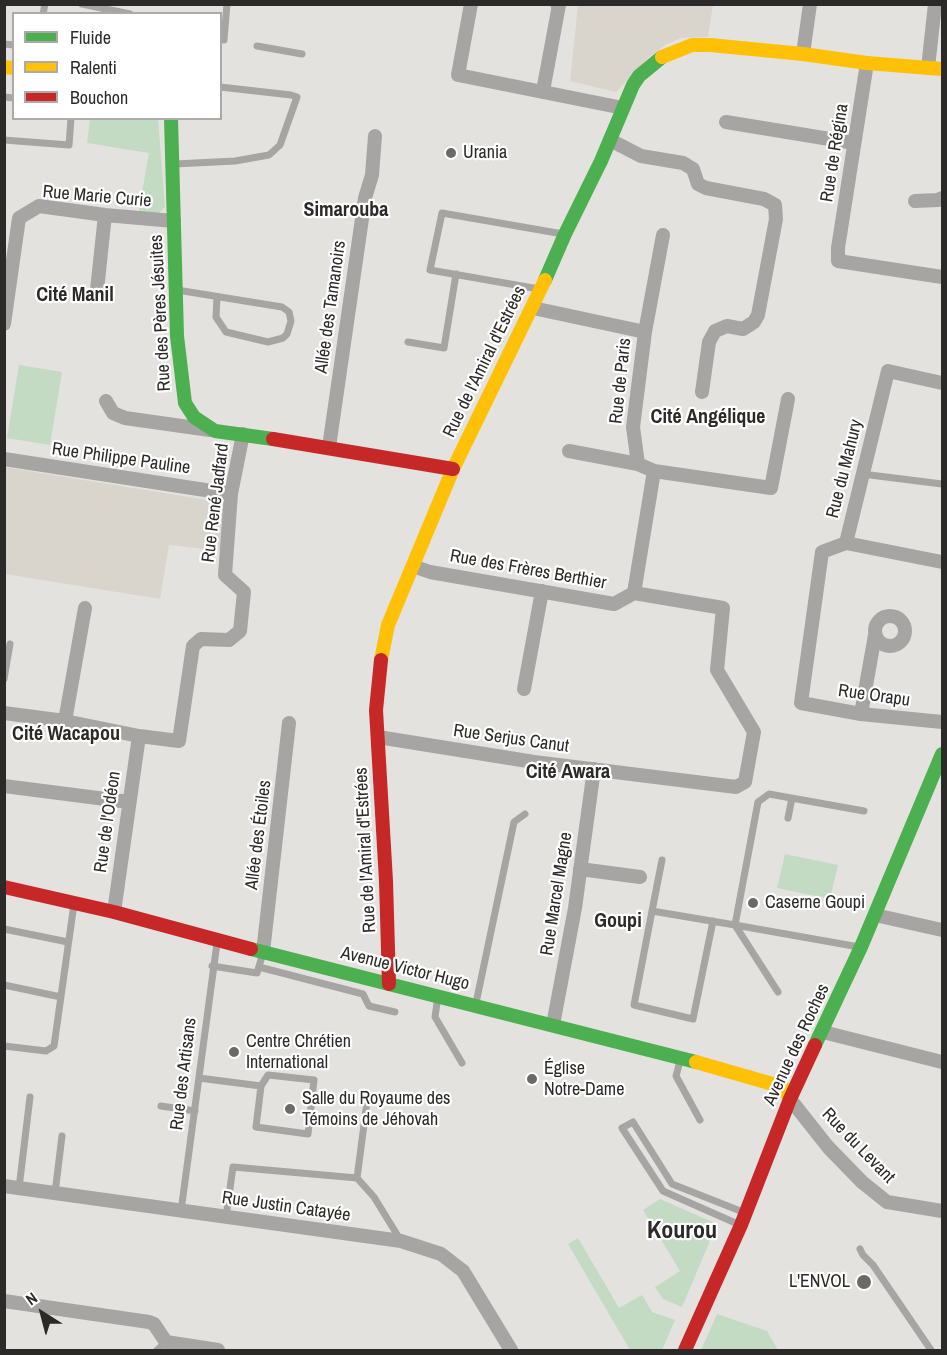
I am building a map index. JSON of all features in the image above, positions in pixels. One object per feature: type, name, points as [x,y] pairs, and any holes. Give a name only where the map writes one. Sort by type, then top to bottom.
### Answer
[{"type":"street","points":[[471,4],[458,75],[623,108]]},
{"type":"street","points":[[543,91],[559,5],[557,4]]},
{"type":"street","points":[[803,54],[810,4]]},
{"type":"street","points":[[935,4],[935,69]]},
{"type":"street","name":"Rue de l'Amiral d'Estrées","points":[[388,984],[386,881],[376,710],[382,650],[388,625],[453,469],[542,290],[633,85],[639,76],[664,56],[692,45],[803,54],[935,69]]},
{"type":"street","name":"Rue de Régina","points":[[867,63],[838,248],[838,261],[942,277]]},
{"type":"street","name":"Rue des Pères Jésuites","points":[[171,120],[175,290],[178,346],[185,403],[194,417],[215,431]]},
{"type":"street","points":[[726,122],[854,143]]},
{"type":"street","name":"Allée des Tamanoirs","points":[[329,447],[364,209],[372,175],[375,136]]},
{"type":"street","points":[[610,141],[641,156],[683,163],[693,169],[698,184],[706,188],[764,199],[775,205],[776,219],[758,315],[743,329],[727,326],[715,331],[709,342],[702,392]]},
{"type":"street","points":[[915,201],[942,198]]},
{"type":"street","name":"Rue Marie Curie","points":[[19,218],[39,206],[174,221]]},
{"type":"street","points":[[97,290],[105,215]]},
{"type":"street","points":[[4,218],[19,218],[4,324]]},
{"type":"street","name":"Rue de Paris","points":[[638,464],[633,428],[645,332],[663,235]]},
{"type":"street","points":[[533,308],[645,332]]},
{"type":"street","name":"Rue du Mahury","points":[[801,703],[822,552],[846,543],[888,371],[942,383]]},
{"type":"street","points":[[569,451],[638,464],[654,471],[771,488],[788,399]]},
{"type":"street","points":[[106,401],[113,414],[125,418],[329,447],[453,469]]},
{"type":"street","name":"Rue René Jadfard","points":[[139,736],[179,741],[194,646],[201,639],[229,640],[240,631],[244,592],[225,575],[231,494],[243,434]]},
{"type":"street","name":"Rue Philippe Pauline","points":[[4,459],[231,494]]},
{"type":"street","points":[[634,593],[654,471]]},
{"type":"street","points":[[846,543],[942,562]]},
{"type":"street","name":"Rue des Frères Berthier","points":[[413,566],[430,572],[614,604],[634,593]]},
{"type":"street","points":[[524,689],[542,591]]},
{"type":"street","name":"Rue Serjus Canut","points":[[378,736],[534,762],[736,787],[745,783],[754,732],[717,670],[723,608],[634,593]]},
{"type":"street","points":[[65,721],[85,608]]},
{"type":"street","points":[[861,714],[875,635]]},
{"type":"street","name":"Rue Orapu","points":[[801,703],[861,714],[942,722]]},
{"type":"street","points":[[4,713],[65,721],[139,736]]},
{"type":"street","name":"Allée des Étoiles","points":[[263,952],[289,723]]},
{"type":"street","name":"Rue de l'Odéon","points":[[114,912],[139,736]]},
{"type":"street","name":"Avenue des Roches","points":[[686,1350],[743,1219],[790,1100],[937,778],[942,754]]},
{"type":"street","name":"Rue Marcel Magne","points":[[553,1025],[580,869],[594,769]]},
{"type":"street","points":[[4,786],[129,802]]},
{"type":"street","points":[[580,869],[640,877]]},
{"type":"street","name":"Avenue Victor Hugo","points":[[4,887],[114,912],[681,1059],[783,1087],[790,1100]]},
{"type":"street","points":[[875,915],[942,930]]},
{"type":"street","points":[[823,1032],[942,1061]]},
{"type":"street","name":"Rue du Levant","points":[[790,1100],[828,1147],[862,1182],[887,1202],[942,1211]]},
{"type":"street","name":"Rue Justin Catayée","points":[[12,1187],[401,1241],[441,1254],[463,1272],[511,1350]]},
{"type":"street","points":[[4,1301],[149,1322],[154,1324],[162,1346],[218,1350]]},
{"type":"lane","points":[[82,4],[120,12]]},
{"type":"lane","points":[[224,40],[227,4]]},
{"type":"lane","points":[[257,46],[302,54]]},
{"type":"lane","points":[[171,164],[235,161],[268,154],[280,145],[297,97],[222,87]]},
{"type":"lane","points":[[4,140],[69,145],[71,120]]},
{"type":"lane","points":[[542,290],[430,270],[442,213],[565,234]]},
{"type":"lane","points":[[408,342],[444,348],[456,274]]},
{"type":"lane","points":[[175,290],[282,307],[289,312],[291,321],[287,334],[283,338],[268,342],[226,332],[216,317],[218,297]]},
{"type":"lane","points":[[862,474],[942,484]]},
{"type":"lane","points":[[4,679],[10,644]]},
{"type":"lane","points":[[778,992],[735,925],[758,802],[770,794],[864,811]]},
{"type":"lane","points":[[788,818],[792,798]]},
{"type":"lane","points":[[476,1005],[514,822],[525,814]]},
{"type":"lane","points":[[662,860],[634,1005],[693,1019],[713,921]]},
{"type":"lane","points":[[4,1046],[46,1051],[51,1050],[54,1046],[74,903]]},
{"type":"lane","points":[[652,910],[861,947]]},
{"type":"lane","points":[[4,929],[68,942]]},
{"type":"lane","name":"Rue des Artisans","points":[[181,1211],[217,940]]},
{"type":"lane","points":[[212,966],[257,973],[263,952]]},
{"type":"lane","points":[[298,977],[302,962]]},
{"type":"lane","points":[[259,967],[363,994],[369,1006],[395,1012]]},
{"type":"lane","points":[[341,988],[345,973]]},
{"type":"lane","points":[[4,985],[61,997]]},
{"type":"lane","points":[[438,996],[435,1017],[462,1063]]},
{"type":"lane","points":[[681,1059],[676,1076],[700,1120]]},
{"type":"lane","points":[[268,1075],[314,1080],[308,1134],[256,1127],[261,1086],[268,1075]]},
{"type":"lane","points":[[199,1078],[261,1086]]},
{"type":"lane","points":[[12,1187],[30,1097]]},
{"type":"lane","points":[[357,1178],[367,1102]]},
{"type":"lane","points":[[161,1106],[195,1111]]},
{"type":"lane","points":[[633,1122],[672,1184],[743,1219],[663,1191],[622,1128],[633,1122]]},
{"type":"lane","points":[[55,1193],[62,1136]]},
{"type":"lane","points":[[226,1217],[233,1167],[357,1178],[374,1197],[401,1241]]},
{"type":"lane","points":[[860,1249],[873,1264],[931,1350]]},
{"type":"shaded area","points":[[578,5],[713,5],[708,37],[681,38],[665,45],[649,57],[616,92],[570,81]]},
{"type":"shaded area","points":[[4,467],[232,504],[225,551],[169,545],[160,599],[5,574]]},
{"type":"green space","points":[[90,120],[158,120],[165,207],[157,215],[138,215],[149,153],[87,143]]},
{"type":"green space","points":[[19,365],[62,372],[50,445],[7,438]]},
{"type":"green space","points":[[785,854],[838,865],[830,899],[777,888]]},
{"type":"green space","points":[[660,1199],[717,1224],[682,1307],[663,1299],[655,1287],[680,1271],[643,1210]]},
{"type":"green space","points":[[578,1238],[619,1308],[642,1295],[652,1312],[675,1320],[662,1350],[630,1350],[568,1244]]},
{"type":"green space","points":[[717,1314],[767,1331],[778,1350],[701,1350]]},
{"type":"traffic: fast","points":[[545,280],[601,161],[633,85],[639,76],[662,57]]},
{"type":"traffic: fast","points":[[171,120],[177,336],[185,403],[194,417],[215,431],[273,439]]},
{"type":"traffic: fast","points":[[815,1045],[861,947],[942,754]]},
{"type":"traffic: fast","points":[[251,949],[696,1062]]},
{"type":"traffic: slow","points":[[662,57],[692,45],[710,45],[942,69]]},
{"type":"traffic: slow","points":[[4,67],[12,68]]},
{"type":"traffic: slow","points":[[381,660],[388,625],[453,469],[545,280]]},
{"type":"traffic: slow","points":[[696,1062],[783,1087],[790,1099]]},
{"type":"traffic: jam","points":[[273,439],[453,469]]},
{"type":"traffic: jam","points":[[381,660],[376,710],[386,881],[389,984]]},
{"type":"traffic: jam","points":[[4,887],[114,912],[251,949]]},
{"type":"traffic: jam","points":[[685,1350],[741,1225],[790,1099],[815,1045]]},
{"type":"place","name":"Urania","points":[[451,153]]},
{"type":"place","name":"Caserne Goupi","points":[[753,903]]},
{"type":"place","name":"Centre Chrétien International","points":[[234,1052]]},
{"type":"place","name":"Église Notre-Dame","points":[[532,1079]]},
{"type":"place","name":"Salle du Royaume des Témoins de Jéhovah","points":[[290,1109]]},
{"type":"place","name":"L'ENVOL","points":[[864,1282]]},
{"type":"district","name":"Simarouba","points":[[346,211]]},
{"type":"district","name":"Cité Manil","points":[[75,296]]},
{"type":"district","name":"Cité Angélique","points":[[708,418]]},
{"type":"district","name":"Cité Wacapou","points":[[66,735]]},
{"type":"district","name":"Cité Awara","points":[[568,773]]},
{"type":"district","name":"Goupi","points":[[618,922]]},
{"type":"district","name":"Kourou","points":[[682,1232]]}]
